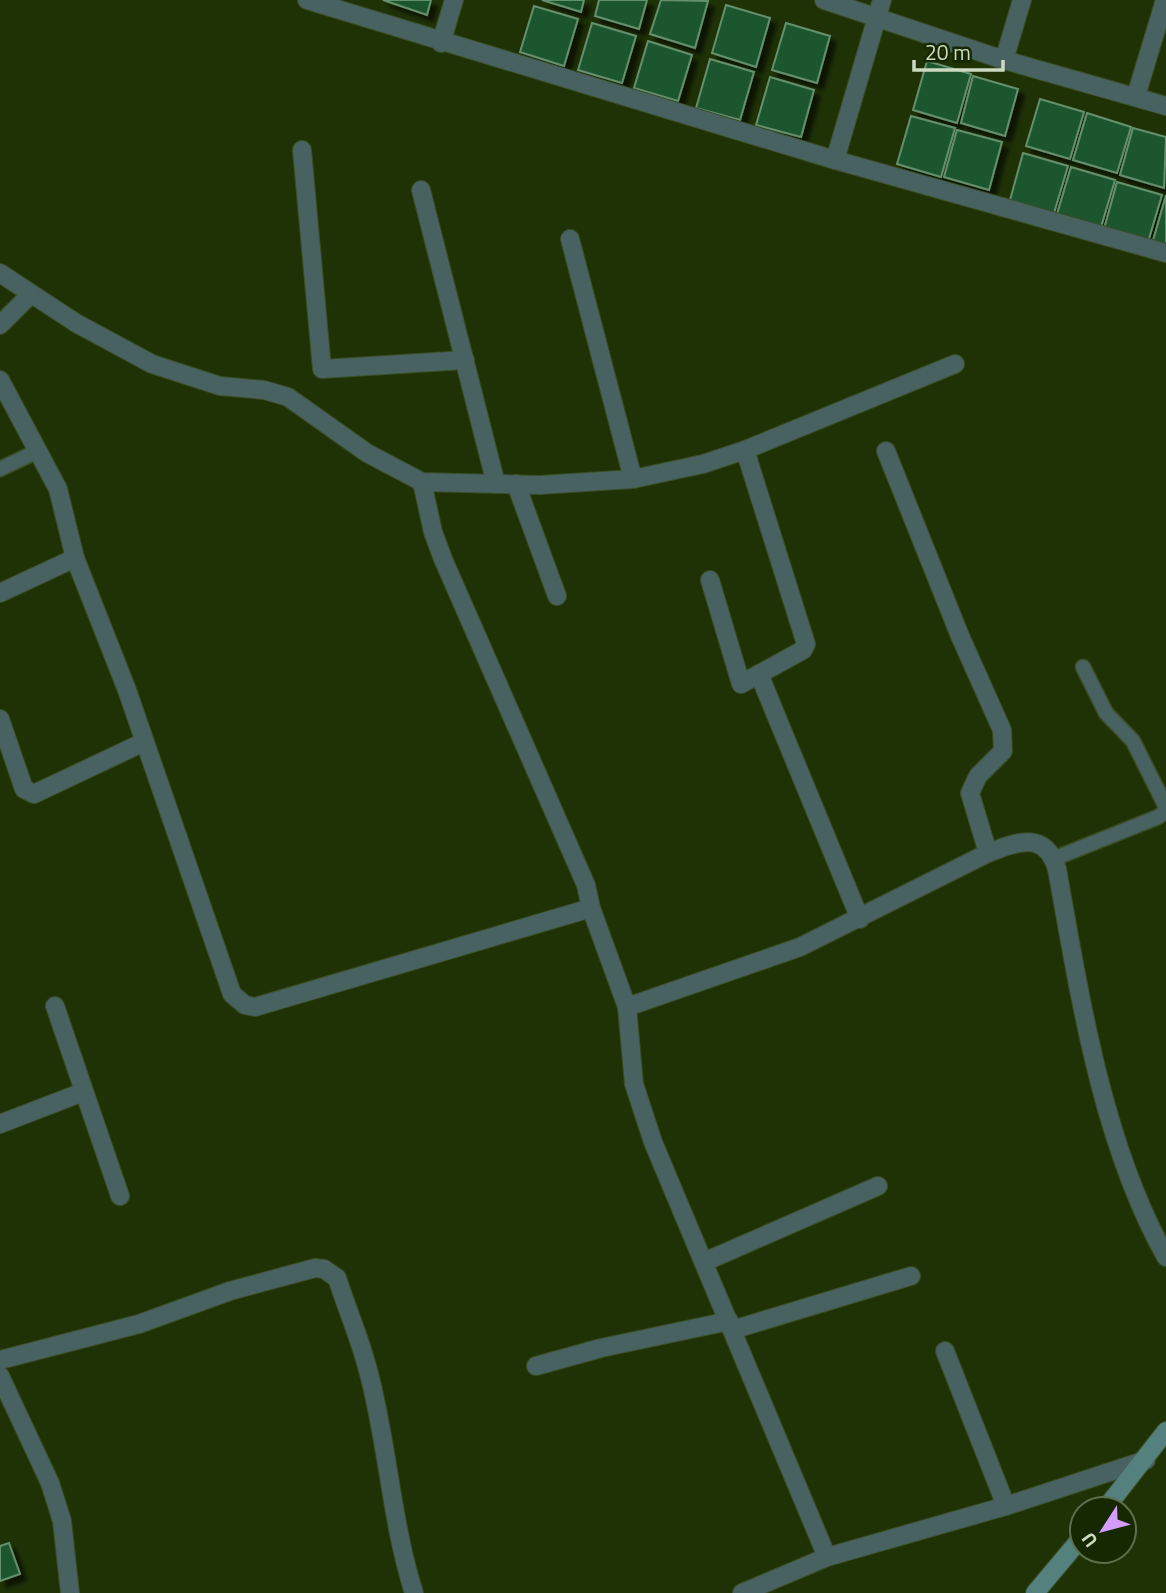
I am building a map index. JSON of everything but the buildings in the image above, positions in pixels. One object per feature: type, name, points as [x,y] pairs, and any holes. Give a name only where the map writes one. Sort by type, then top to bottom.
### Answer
[{"type":"main road","points":[[1117,1495],[1166,1431]]},
{"type":"main road","points":[[1035,1593],[1068,1554]]},
{"type":"street","points":[[307,0],[441,43],[835,160],[1166,253]]},
{"type":"street","points":[[441,43],[454,0]]},
{"type":"street","points":[[824,0],[880,8],[1004,60],[1166,106]]},
{"type":"street","points":[[1004,60],[1022,0]]},
{"type":"street","points":[[1136,96],[1165,0]]},
{"type":"street","points":[[835,160],[880,8]]},
{"type":"street","points":[[302,150],[322,369],[465,360]]},
{"type":"street","points":[[421,190],[496,484]]},
{"type":"street","points":[[570,239],[633,479]]},
{"type":"street","points":[[0,272],[31,295],[128,353],[164,369],[220,386],[264,390],[288,397],[367,453],[422,482],[516,484],[633,479],[703,464],[745,450],[955,364]]},
{"type":"street","points":[[0,325],[31,295]]},
{"type":"street","points":[[0,380],[58,489],[75,558],[127,690],[232,994],[245,1005],[255,1007],[591,908]]},
{"type":"street","points":[[710,580],[741,684],[798,654],[806,644],[745,450]]},
{"type":"street","points":[[886,452],[960,636],[1002,730],[1003,751],[978,776],[970,793],[988,853]]},
{"type":"street","points":[[422,482],[433,532],[443,559],[586,885],[591,908],[627,1007],[634,1084],[653,1142],[827,1557]]},
{"type":"street","points":[[516,484],[557,596]]},
{"type":"street","points":[[0,593],[75,558]]},
{"type":"street","points":[[759,674],[860,919]]},
{"type":"street","points":[[0,719],[24,789],[34,794],[144,743]]},
{"type":"street","points":[[627,1007],[800,947],[988,853],[1020,841],[1045,848],[1054,859],[1107,1105],[1132,1188],[1166,1257]]},
{"type":"street","points":[[55,1006],[120,1196]]},
{"type":"street","points":[[0,1124],[83,1092]]},
{"type":"street","points":[[704,1262],[878,1186]]},
{"type":"street","points":[[0,1360],[139,1324],[259,1282],[314,1268],[331,1272],[337,1278],[368,1370],[391,1476],[403,1556],[414,1593]]},
{"type":"street","points":[[536,1366],[601,1348],[731,1325],[911,1276]]},
{"type":"street","points":[[945,1351],[1006,1506]]},
{"type":"street","points":[[0,1376],[37,1448],[50,1483],[62,1521],[70,1593]]},
{"type":"street","points":[[742,1593],[827,1557],[1006,1506],[1146,1460]]},
{"type":"lane","points":[[0,469],[38,452]]},
{"type":"lane","points":[[1054,859],[1158,817],[1166,809],[1133,741],[1106,713],[1083,667]]}]
